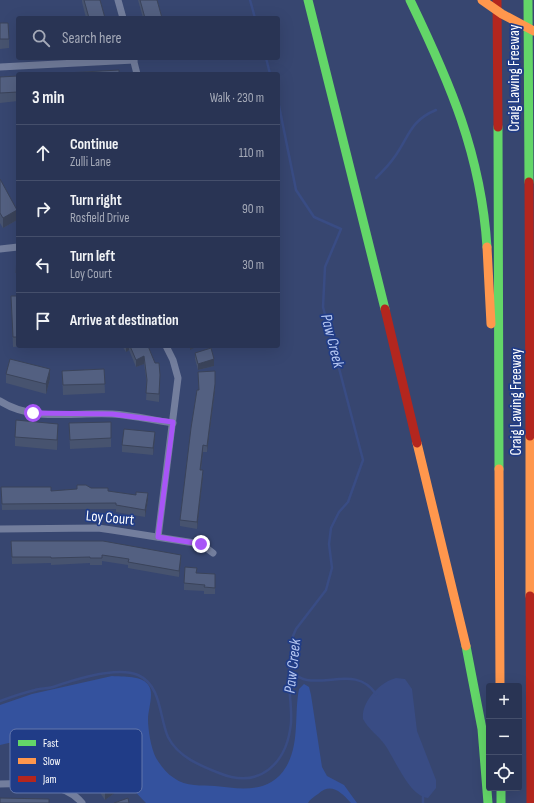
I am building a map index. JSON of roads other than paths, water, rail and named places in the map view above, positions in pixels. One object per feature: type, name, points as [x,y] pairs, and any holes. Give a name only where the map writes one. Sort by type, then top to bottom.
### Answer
[{"type":"highway","points":[[308,0],[462,627],[482,728],[488,803]]},
{"type":"highway","points":[[410,0],[435,51],[460,110],[477,171],[488,246],[499,456]]},
{"type":"highway","points":[[482,0],[502,14],[534,31]]},
{"type":"highway","name":"Craig Lawing Freeway","points":[[497,0],[500,683]]},
{"type":"highway","name":"Craig Lawing Freeway","points":[[528,0],[531,803]]},
{"type":"highway","points":[[501,791],[501,803]]},
{"type":"street","points":[[118,0],[122,16]]},
{"type":"street","points":[[0,67],[116,60]]},
{"type":"street","points":[[133,60],[136,72]]},
{"type":"street","points":[[0,249],[16,247]]},
{"type":"street","points":[[158,537],[178,378],[173,360],[167,348]]},
{"type":"street","points":[[0,401],[19,410],[33,413],[112,414],[173,422]]},
{"type":"street","name":"Loy Court","points":[[0,529],[98,528],[201,544],[213,553]]},
{"type":"street","points":[[68,793],[82,803]]},
{"type":"waterway","points":[[250,0],[254,16]]},
{"type":"waterway","points":[[266,60],[270,72]]},
{"type":"waterway","name":"Paw Creek","points":[[376,178],[393,159],[410,131],[420,119],[436,110]]},
{"type":"waterway","name":"Paw Creek","points":[[0,701],[37,689],[51,688],[95,675],[119,672],[129,673],[138,675],[146,680],[152,687],[159,703],[165,729],[172,744],[190,760],[198,764],[219,773],[234,777],[247,778],[259,775],[269,769],[277,761],[284,750],[291,723],[289,678],[293,636],[296,629],[326,590],[332,568],[329,544],[331,528],[339,512],[348,502],[363,460],[323,307],[325,267],[341,229],[314,217],[296,190],[280,111]]},
{"type":"waterway","points":[[290,671],[298,677],[307,680],[353,679],[361,681],[369,686],[376,694]]},
{"type":"waterway","points":[[423,794],[423,803]]}]
